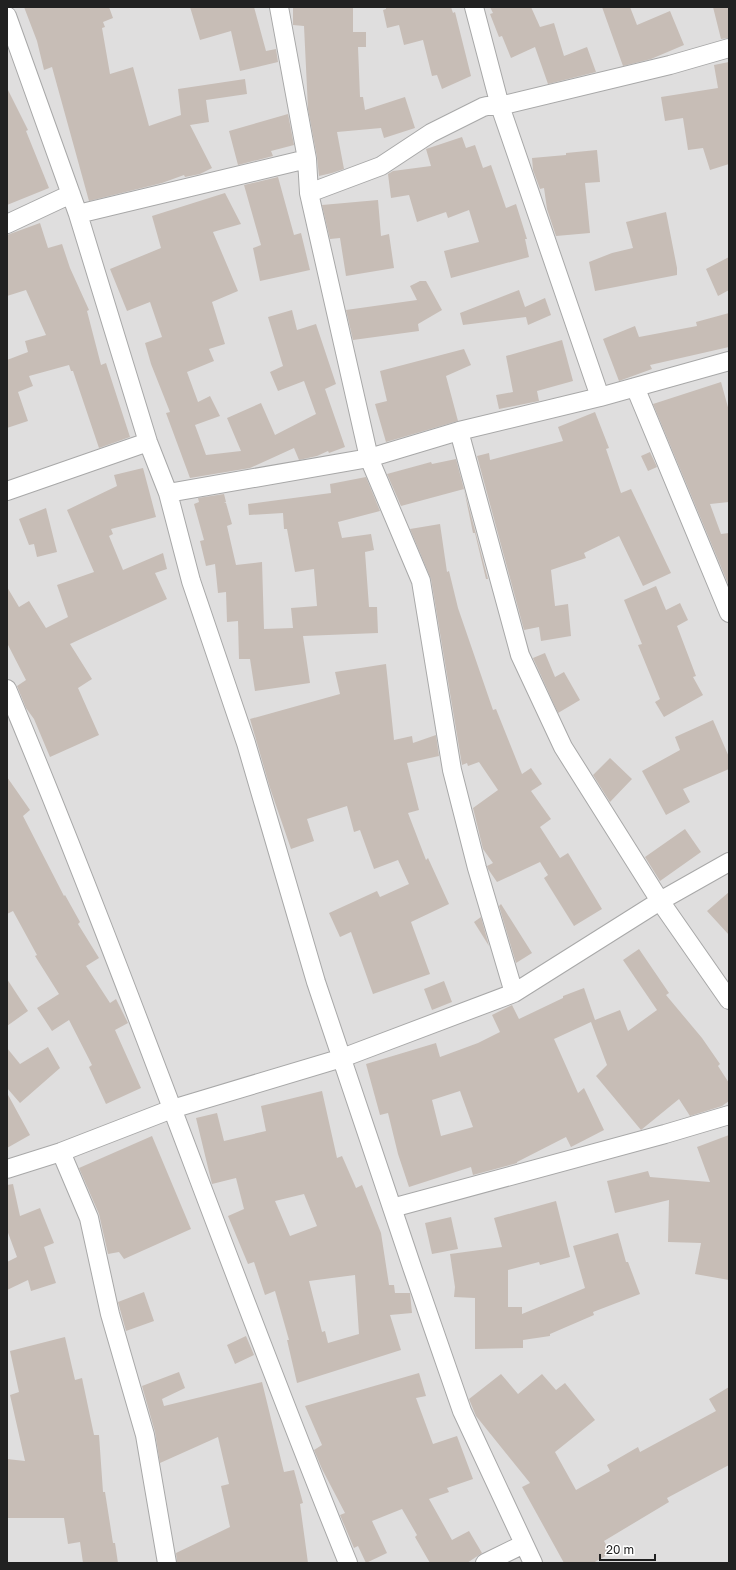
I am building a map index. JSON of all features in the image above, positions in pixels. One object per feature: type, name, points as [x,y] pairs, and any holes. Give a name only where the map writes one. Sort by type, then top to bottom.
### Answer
[{"type":"street","points":[[279,7],[307,159],[309,193],[369,458],[421,581],[452,770],[477,868],[514,993]]},
{"type":"street","points":[[474,7],[500,106],[600,396]]},
{"type":"street","points":[[7,16],[78,214],[148,442],[168,493],[191,581],[246,743],[316,982],[392,1208],[462,1411],[533,1563]]},
{"type":"street","points":[[309,193],[382,166],[431,133],[482,107],[500,106],[670,65],[729,48]]},
{"type":"street","points":[[78,214],[307,159]]},
{"type":"street","points":[[7,224],[71,194]]},
{"type":"street","points":[[168,493],[369,458],[460,432],[729,361]]},
{"type":"street","points":[[635,387],[729,613]]},
{"type":"street","points":[[460,432],[520,655],[563,747],[660,901],[729,1000]]},
{"type":"street","points":[[7,491],[148,442]]},
{"type":"street","points":[[7,690],[145,1034],[294,1430],[348,1563]]},
{"type":"street","points":[[7,1169],[61,1152],[172,1109],[342,1058],[514,993],[660,901],[729,862]]},
{"type":"street","points":[[392,1208],[657,1136],[729,1114]]},
{"type":"street","points":[[61,1152],[89,1218],[110,1314],[145,1435],[167,1563]]},
{"type":"street","points":[[485,1563],[524,1544]]},
{"type":"shaded area","points":[[7,7],[729,7],[729,1563],[7,1563]]},
{"type":"building","points":[[24,7],[109,7],[113,18],[103,22],[105,27],[102,28],[110,74],[133,67],[149,126],[181,115],[178,89],[245,79],[247,94],[206,100],[209,122],[190,125],[212,168],[200,174],[185,177],[184,175],[162,183],[89,201],[52,67],[44,70],[37,41]]},
{"type":"building","points":[[190,7],[254,7],[266,51],[276,49],[278,62],[240,71],[231,31],[200,40]]},
{"type":"building","points":[[293,7],[353,7],[353,32],[366,32],[366,47],[358,47],[360,97],[363,97],[365,110],[405,97],[415,128],[384,138],[381,128],[337,132],[344,169],[319,176],[308,109],[304,26],[293,25]]},
{"type":"building","points":[[386,7],[451,7],[453,13],[455,12],[471,76],[442,89],[437,75],[432,76],[423,40],[404,45],[399,25],[387,28],[383,10],[386,9]]},
{"type":"building","points":[[490,7],[531,7],[540,27],[554,23],[564,56],[587,47],[596,72],[548,84],[535,47],[511,58],[502,36],[499,37],[490,14],[493,13]]},
{"type":"building","points":[[602,7],[630,7],[637,25],[670,11],[684,45],[651,59],[623,66]]},
{"type":"building","points":[[713,7],[729,7],[729,38],[721,39]]},
{"type":"building","points":[[729,62],[729,164],[710,170],[703,148],[688,150],[683,118],[665,121],[661,97],[718,88],[714,65]]},
{"type":"building","points":[[7,88],[28,130],[26,131],[49,188],[7,205]]},
{"type":"building","points":[[288,114],[294,145],[271,151],[273,156],[238,165],[229,131]]},
{"type":"building","points":[[462,137],[466,148],[475,145],[483,168],[491,165],[506,208],[516,204],[527,239],[525,239],[529,257],[451,278],[444,251],[479,242],[469,210],[448,218],[446,212],[417,222],[409,195],[391,198],[388,174],[393,171],[431,166],[426,149]]},
{"type":"building","points":[[597,150],[600,182],[585,183],[590,233],[556,236],[547,209],[544,188],[540,189],[533,170],[532,158]]},
{"type":"building","points":[[278,177],[294,235],[301,233],[310,270],[260,281],[253,248],[261,245],[244,185]]},
{"type":"building","points":[[225,193],[241,224],[213,232],[238,291],[212,302],[225,344],[209,349],[214,361],[187,372],[198,402],[210,396],[220,416],[195,425],[206,455],[241,451],[227,418],[261,403],[275,435],[316,414],[304,381],[278,391],[270,372],[283,366],[268,317],[292,310],[297,330],[316,324],[336,384],[325,389],[345,447],[329,453],[328,451],[317,456],[299,460],[294,448],[250,468],[190,478],[166,413],[170,412],[151,364],[145,343],[162,337],[150,302],[127,311],[110,269],[161,248],[152,216]]},
{"type":"building","points":[[378,200],[381,236],[389,234],[394,268],[346,276],[340,238],[330,239],[322,205]]},
{"type":"building","points":[[666,212],[677,268],[677,275],[595,291],[589,262],[612,253],[633,248],[626,222]]},
{"type":"building","points":[[40,223],[48,248],[62,244],[70,268],[89,310],[87,311],[101,365],[106,363],[130,437],[99,448],[73,371],[71,371],[69,365],[29,376],[33,386],[18,392],[28,421],[7,428],[7,360],[28,352],[25,341],[46,335],[26,290],[7,296],[7,235]]},
{"type":"building","points":[[729,257],[729,290],[718,296],[706,269]]},
{"type":"building","points":[[420,281],[426,281],[442,310],[418,324],[419,331],[353,340],[346,310],[417,300],[410,286]]},
{"type":"building","points":[[519,290],[525,307],[545,298],[551,315],[528,325],[526,317],[463,325],[460,313]]},
{"type":"building","points":[[729,313],[729,347],[650,365],[652,369],[619,381],[603,339],[635,326],[639,337],[697,326],[696,322]]},
{"type":"building","points":[[562,340],[573,381],[537,391],[539,401],[499,409],[496,395],[513,392],[506,356]]},
{"type":"building","points":[[464,349],[471,365],[446,376],[458,421],[386,442],[375,404],[387,401],[380,371]]},
{"type":"building","points":[[721,382],[729,411],[729,502],[710,504],[721,534],[729,533],[729,586],[653,404]]},
{"type":"building","points":[[595,412],[609,448],[606,449],[621,493],[631,489],[671,573],[643,586],[619,536],[584,553],[586,558],[551,570],[555,606],[568,604],[571,636],[541,641],[539,627],[524,630],[477,456],[489,453],[490,460],[563,441],[558,427]]},
{"type":"building","points":[[650,452],[657,467],[648,471],[641,456]]},
{"type":"building","points":[[456,459],[464,489],[401,506],[387,474],[431,462],[432,464]]},
{"type":"building","points":[[143,468],[156,517],[111,529],[113,534],[109,536],[123,570],[163,553],[167,569],[155,573],[167,599],[70,644],[92,679],[78,688],[99,735],[50,757],[34,719],[26,708],[17,686],[26,680],[7,643],[7,587],[19,607],[29,601],[46,628],[68,617],[57,585],[94,572],[67,510],[117,486],[114,475]]},
{"type":"building","points":[[366,477],[380,511],[338,522],[342,538],[371,534],[374,550],[365,552],[369,607],[377,607],[378,633],[303,636],[310,683],[255,691],[250,659],[239,659],[238,621],[227,622],[226,592],[218,593],[215,564],[206,566],[200,541],[204,540],[194,504],[199,502],[198,498],[224,494],[226,502],[224,503],[226,503],[232,524],[227,526],[236,565],[262,562],[264,629],[293,628],[291,608],[317,606],[314,569],[295,572],[287,529],[284,529],[283,513],[249,515],[248,504],[331,493],[330,484]]},
{"type":"building","points":[[464,489],[488,579],[486,579],[475,533],[473,533]]},
{"type":"building","points":[[46,508],[57,552],[37,557],[34,544],[29,545],[19,519]]},
{"type":"building","points":[[440,524],[447,572],[449,571],[458,608],[493,710],[496,709],[522,774],[531,768],[542,784],[531,791],[551,819],[540,827],[560,858],[568,853],[602,909],[574,926],[544,878],[548,875],[540,862],[497,882],[487,866],[493,863],[483,849],[473,808],[498,790],[479,762],[468,766],[467,763],[462,765],[431,579],[410,529]]},
{"type":"building","points":[[656,586],[666,610],[680,603],[688,620],[677,626],[696,676],[693,677],[703,695],[664,717],[655,702],[660,699],[638,645],[642,644],[624,600]]},
{"type":"building","points":[[545,653],[555,677],[564,672],[580,700],[558,713],[533,658]]},
{"type":"building","points":[[386,664],[394,740],[412,736],[413,743],[436,735],[439,756],[407,763],[419,810],[408,813],[426,860],[428,858],[449,904],[411,922],[430,974],[373,994],[351,932],[340,937],[329,913],[377,891],[380,897],[409,884],[398,860],[374,869],[360,830],[354,832],[347,806],[307,819],[314,841],[291,849],[270,788],[250,719],[340,694],[335,672]]},
{"type":"building","points":[[713,720],[729,757],[729,769],[683,789],[690,802],[666,815],[642,771],[680,750],[675,737]]},
{"type":"building","points":[[610,758],[632,779],[610,802],[593,775]]},
{"type":"building","points":[[7,777],[30,810],[23,816],[64,896],[65,895],[80,922],[78,924],[99,958],[86,966],[110,1003],[116,999],[128,1023],[115,1030],[141,1088],[106,1104],[89,1067],[92,1065],[69,1020],[52,1031],[37,1008],[59,994],[35,956],[37,955],[13,911],[7,914]]},
{"type":"building","points":[[685,829],[701,852],[660,881],[645,857]]},
{"type":"building","points":[[729,892],[729,935],[707,911]]},
{"type":"building","points":[[501,904],[532,953],[516,963],[499,906]]},
{"type":"building","points":[[481,917],[489,946],[474,922]]},
{"type":"building","points":[[639,949],[669,993],[666,995],[702,1038],[720,1064],[718,1066],[729,1083],[729,1101],[722,1106],[690,1116],[679,1099],[641,1130],[596,1076],[607,1065],[591,1022],[554,1039],[578,1093],[584,1088],[604,1130],[571,1147],[566,1137],[517,1163],[473,1175],[471,1167],[409,1187],[398,1154],[388,1113],[380,1115],[366,1064],[436,1043],[440,1057],[478,1043],[500,1032],[492,1015],[512,1005],[519,1019],[563,998],[563,996],[584,988],[595,1020],[620,1010],[628,1031],[657,1010],[623,960]],"holes":[[[460,1091],[473,1127],[441,1136],[432,1100]]]},
{"type":"building","points":[[7,979],[28,1011],[7,1026]]},
{"type":"building","points":[[444,981],[452,1002],[432,1010],[424,989]]},
{"type":"building","points":[[48,1047],[60,1068],[20,1103],[7,1088],[7,1048],[20,1064]]},
{"type":"building","points":[[322,1091],[337,1158],[342,1156],[356,1188],[362,1185],[381,1233],[389,1285],[394,1285],[395,1293],[410,1293],[412,1313],[390,1315],[401,1350],[297,1383],[287,1340],[289,1340],[275,1291],[265,1295],[254,1262],[248,1264],[228,1216],[244,1209],[236,1178],[212,1184],[196,1118],[217,1113],[224,1141],[266,1131],[261,1106]],"holes":[[[304,1194],[317,1226],[290,1236],[275,1201]],[[355,1275],[359,1334],[328,1343],[325,1331],[322,1332],[309,1281]]]},
{"type":"building","points":[[7,1093],[30,1135],[7,1148]]},
{"type":"building","points":[[729,1135],[729,1280],[695,1274],[701,1243],[668,1242],[669,1200],[615,1213],[607,1181],[648,1171],[650,1177],[710,1182],[697,1147]]},
{"type":"building","points":[[152,1136],[191,1229],[124,1259],[119,1252],[108,1254],[99,1214],[79,1168]]},
{"type":"building","points":[[13,1184],[20,1216],[40,1208],[54,1243],[44,1247],[56,1283],[31,1291],[28,1280],[7,1290],[7,1262],[17,1257],[7,1230],[7,1185]]},
{"type":"building","points":[[556,1201],[570,1257],[540,1265],[539,1262],[508,1270],[508,1307],[522,1307],[522,1314],[585,1288],[573,1246],[618,1233],[626,1262],[628,1262],[640,1294],[593,1312],[594,1315],[550,1334],[550,1336],[523,1340],[523,1348],[475,1349],[475,1298],[454,1297],[455,1287],[450,1254],[502,1247],[494,1218]]},
{"type":"building","points":[[451,1217],[458,1249],[432,1254],[425,1223]]},
{"type":"building","points":[[144,1292],[154,1321],[126,1331],[118,1302]]},
{"type":"building","points":[[246,1336],[254,1355],[235,1364],[227,1345]]},
{"type":"building","points":[[65,1337],[75,1380],[82,1378],[94,1435],[99,1435],[103,1492],[105,1492],[113,1543],[115,1543],[118,1563],[83,1563],[80,1542],[68,1544],[64,1518],[7,1518],[7,1459],[25,1461],[10,1395],[19,1392],[10,1351]]},
{"type":"building","points":[[179,1372],[185,1388],[162,1399],[164,1406],[262,1382],[284,1472],[294,1470],[303,1503],[300,1504],[308,1563],[177,1563],[176,1553],[230,1527],[221,1486],[229,1484],[218,1437],[160,1463],[155,1432],[142,1386]]},
{"type":"building","points":[[419,1373],[426,1396],[416,1398],[433,1444],[457,1436],[473,1479],[447,1488],[449,1492],[429,1499],[452,1540],[469,1531],[482,1553],[467,1563],[430,1563],[415,1537],[417,1535],[402,1509],[372,1521],[387,1553],[366,1563],[358,1546],[354,1548],[340,1515],[345,1513],[322,1469],[314,1450],[322,1445],[305,1406]]},
{"type":"building","points":[[501,1374],[518,1394],[542,1374],[556,1390],[565,1383],[595,1420],[555,1452],[576,1490],[610,1471],[607,1465],[638,1447],[640,1452],[716,1411],[709,1399],[729,1387],[729,1465],[667,1498],[669,1502],[604,1541],[611,1553],[593,1563],[564,1563],[522,1487],[530,1483],[476,1416],[469,1399]]}]
